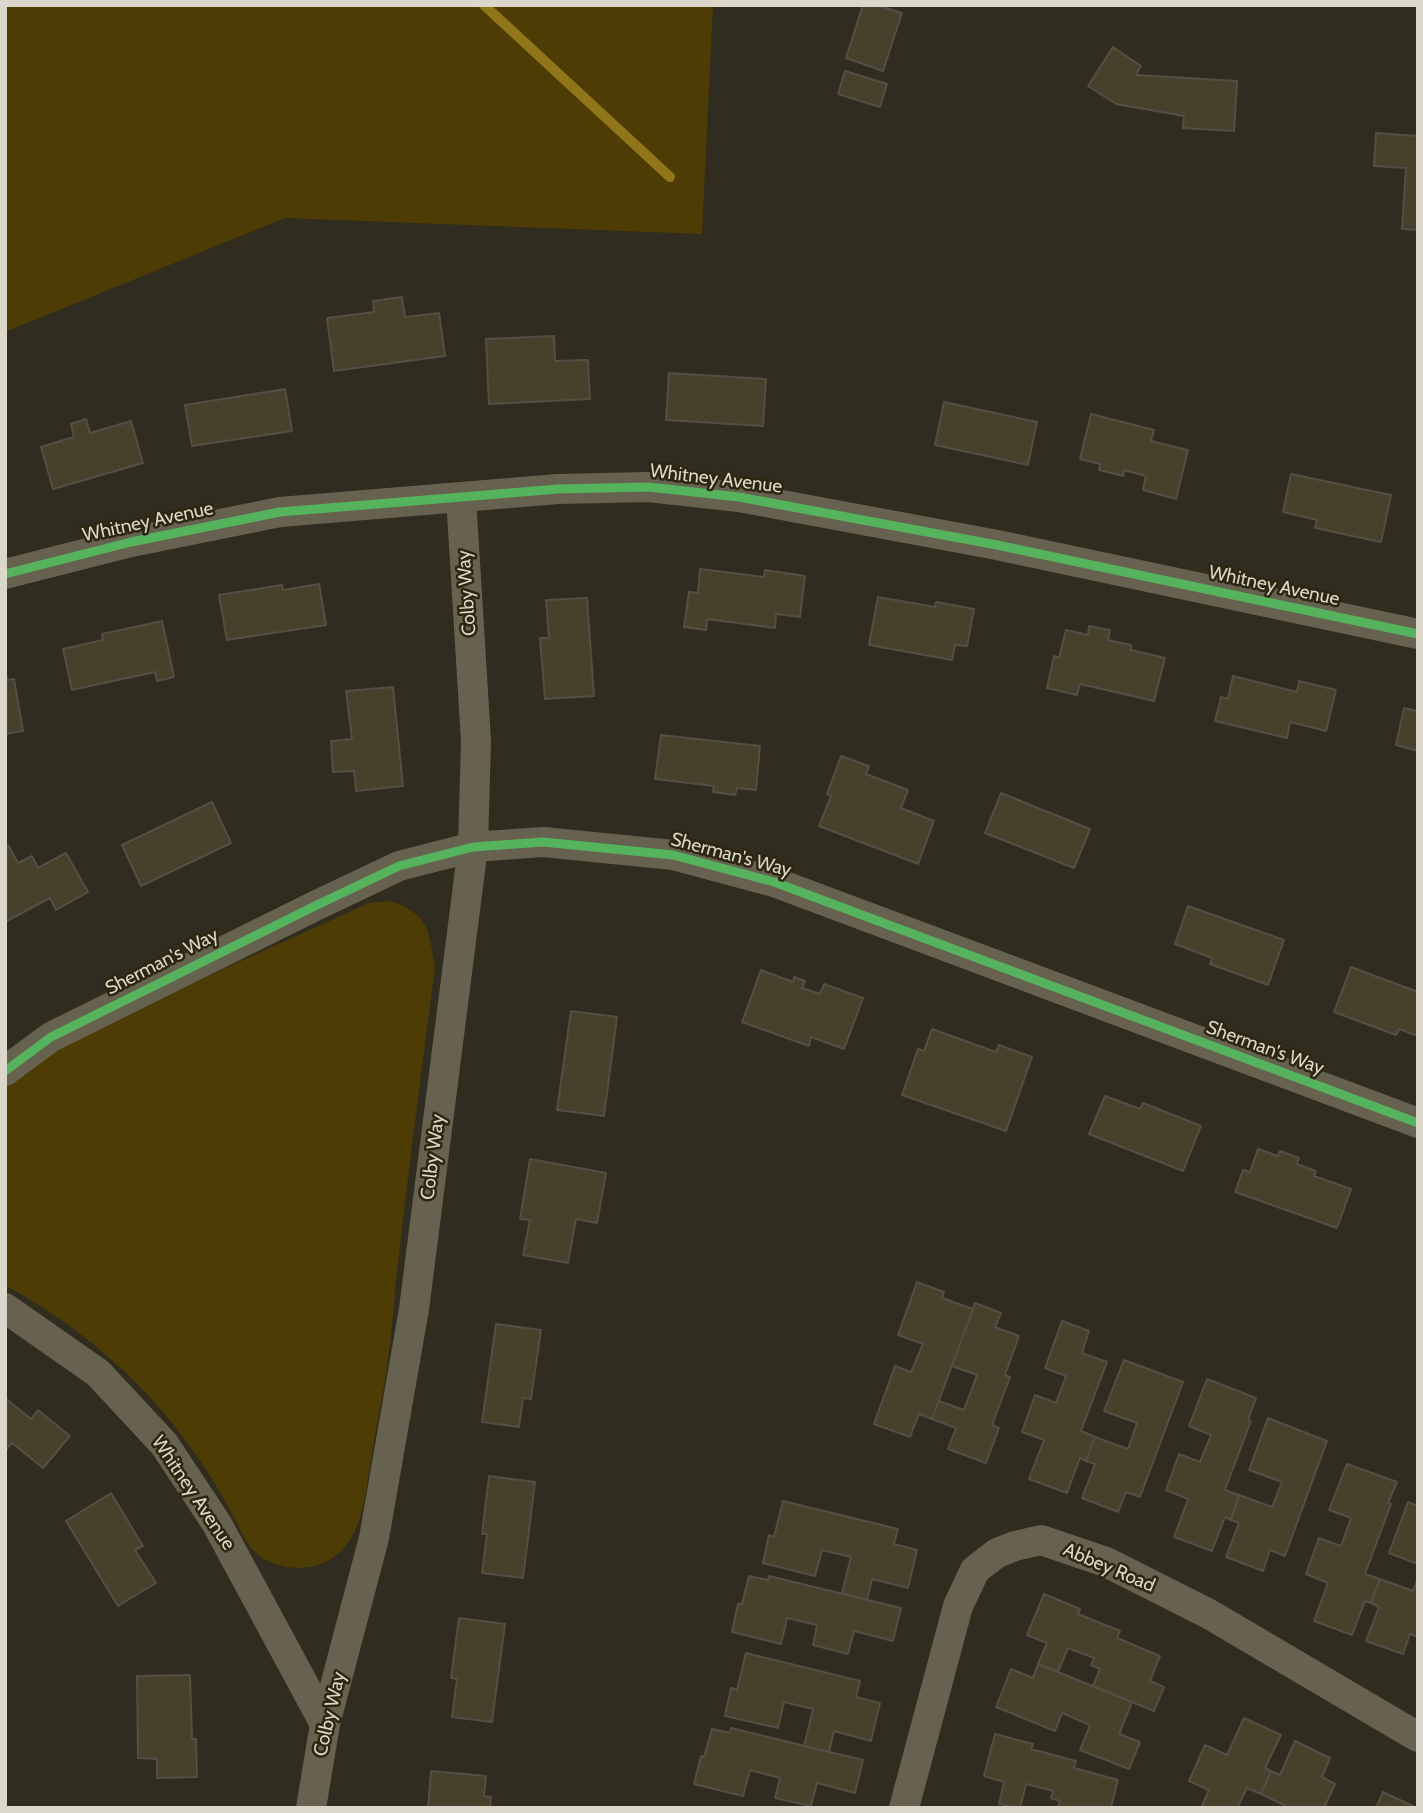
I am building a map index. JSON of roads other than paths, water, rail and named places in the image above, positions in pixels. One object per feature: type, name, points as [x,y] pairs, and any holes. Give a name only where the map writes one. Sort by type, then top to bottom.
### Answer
[{"type":"street","name":"Whitney Avenue","points":[[5,574],[131,542],[280,512],[558,489],[648,487],[739,497],[997,545],[1418,634]]},
{"type":"street","name":"Colby Way","points":[[312,1808],[325,1724],[374,1538],[414,1309],[473,847],[476,741],[461,497]]},
{"type":"street","name":"Sherman's Way","points":[[5,1071],[51,1037],[399,866],[473,847],[543,842],[673,855],[774,882],[1418,1122]]},
{"type":"street","name":"Whitney Avenue","points":[[5,1308],[98,1373],[164,1444],[218,1524],[325,1724]]},
{"type":"street","name":"Abbey Road","points":[[904,1808],[958,1606],[975,1570],[998,1553],[1041,1540],[1106,1562],[1209,1614],[1418,1737]]},
{"type":"waterway","points":[[484,5],[670,177]]}]
